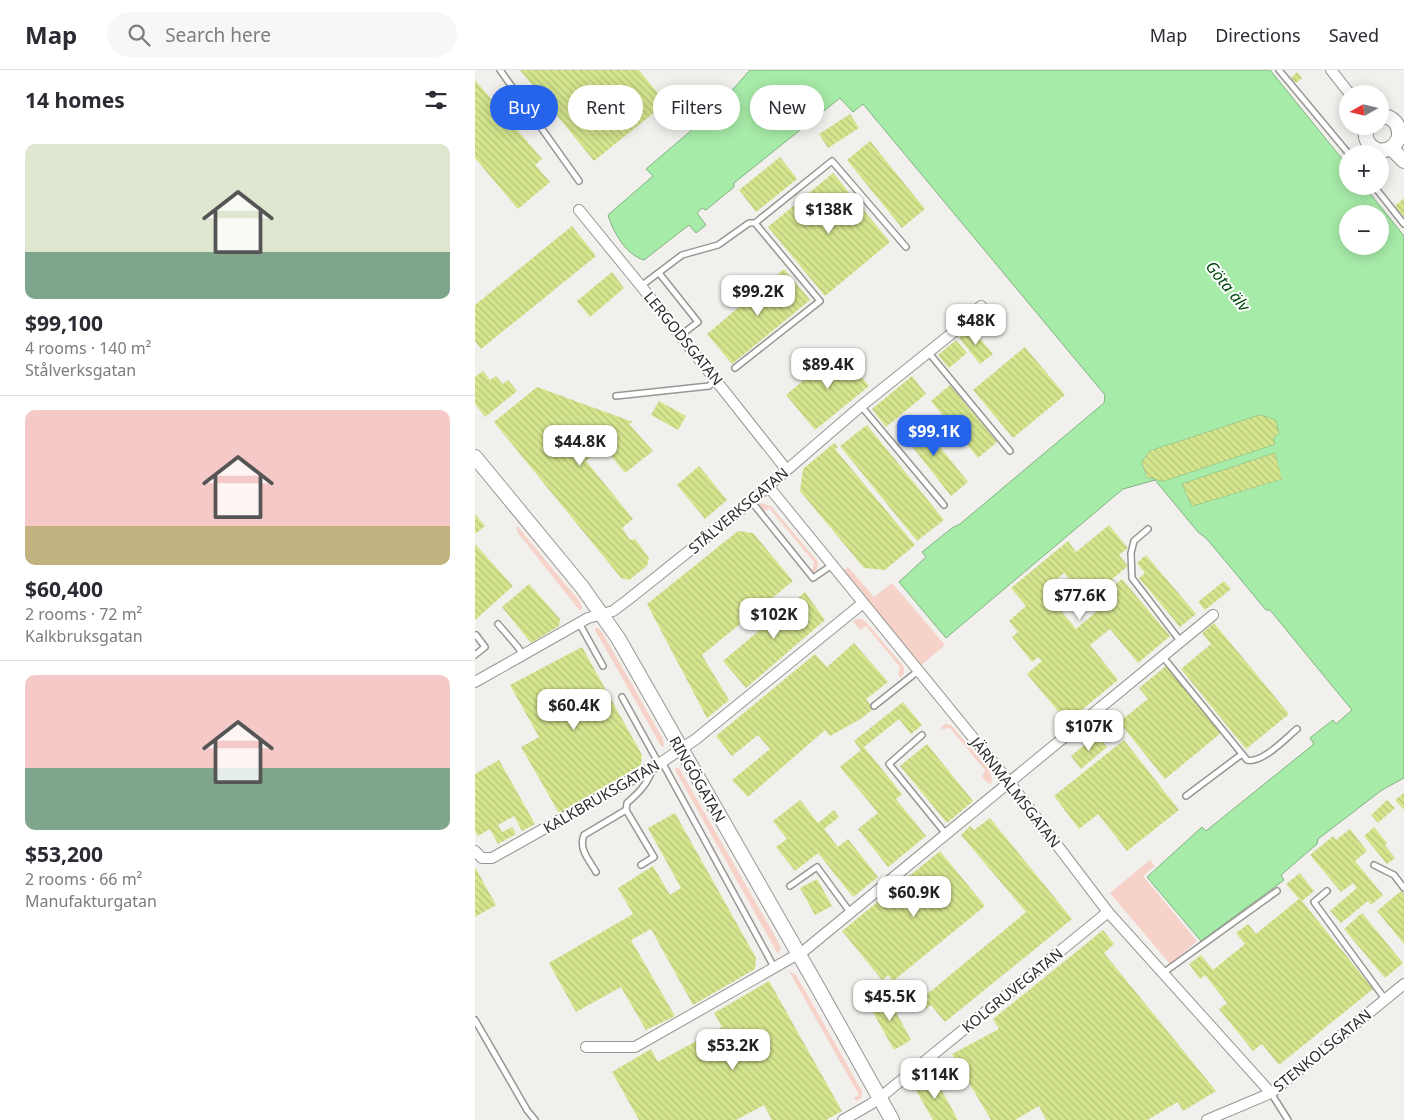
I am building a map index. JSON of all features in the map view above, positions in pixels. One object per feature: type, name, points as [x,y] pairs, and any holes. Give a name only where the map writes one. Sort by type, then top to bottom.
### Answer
[{"type":"street","points":[[1331,70],[1343,85]]},
{"type":"street","points":[[1389,117],[1404,115]]},
{"type":"street","points":[[1389,120],[1398,126],[1398,139],[1404,161]]},
{"type":"street","points":[[1365,135],[1370,145],[1379,150],[1398,139]]},
{"type":"street","name":"LERGODSGATAN","points":[[579,210],[717,379],[787,469]]},
{"type":"street","name":"STÅLVERKSGATAN","points":[[476,679],[593,616],[613,612],[751,501],[861,406],[929,353],[981,306]]},
{"type":"street","name":"RINGÖGATAN","points":[[475,457],[603,614],[630,658],[892,1120]]},
{"type":"street","name":"JÄRNMALMSGATAN","points":[[768,486],[1010,783],[1109,912],[1271,1093]]},
{"type":"street","name":"KALKBRUKSGATAN","points":[[475,851],[482,858],[492,858],[660,763],[704,734],[863,603]]},
{"type":"street","points":[[586,1047],[635,1047],[798,954],[1010,783],[1213,615]]},
{"type":"street","name":"KOLGRUVEGATAN","points":[[843,1120],[879,1098],[1109,912]]},
{"type":"street","name":"STENKOLSGATAN","points":[[1207,1120],[1271,1093],[1404,984]]},
{"type":"lane","points":[[500,70],[579,181]]},
{"type":"lane","points":[[1279,70],[1342,145]]},
{"type":"lane","points":[[641,286],[682,255],[718,244],[749,223],[755,223],[832,161],[906,247]]},
{"type":"lane","points":[[1382,195],[1404,224]]},
{"type":"lane","points":[[735,368],[820,301],[755,223]]},
{"type":"lane","points":[[659,273],[698,322],[681,335]]},
{"type":"lane","points":[[929,353],[1010,451]]},
{"type":"lane","points":[[617,396],[709,386],[717,379]]},
{"type":"lane","points":[[861,406],[944,505]]},
{"type":"lane","points":[[751,501],[813,578],[832,565]]},
{"type":"lane","points":[[1148,529],[1134,541],[1131,553],[1132,578],[1181,642]]},
{"type":"lane","points":[[498,624],[523,655]]},
{"type":"lane","points":[[579,624],[603,666]]},
{"type":"lane","points":[[475,654],[485,647],[476,635]]},
{"type":"lane","points":[[1163,657],[1241,754],[1250,761],[1263,757],[1297,729]]},
{"type":"lane","points":[[874,706],[918,671]]},
{"type":"lane","points":[[622,697],[775,968]]},
{"type":"lane","points":[[923,735],[889,764],[946,834]]},
{"type":"lane","points":[[1185,796],[1241,754]]},
{"type":"lane","points":[[641,865],[654,857],[626,810],[627,803],[648,781],[651,773],[649,769]]},
{"type":"lane","points":[[596,872],[582,848],[584,835],[626,810]]},
{"type":"lane","points":[[1374,865],[1394,875],[1404,888]]},
{"type":"lane","points":[[790,886],[817,867],[850,912]]},
{"type":"lane","points":[[1163,973],[1277,891]]},
{"type":"lane","points":[[1327,892],[1314,902],[1385,999]]},
{"type":"lane","points":[[475,1020],[527,1110],[535,1120]]},
{"type":"lane","points":[[1271,1093],[1288,1120]]},
{"type":"shaded area","points":[[758,504],[771,506],[817,561],[817,570],[812,571],[814,562],[769,508],[764,512]]},
{"type":"shaded area","points":[[516,527],[518,527],[580,602],[582,608],[580,611],[518,533]]},
{"type":"shaded area","points":[[848,567],[874,597],[892,583],[945,645],[921,665],[842,572]]},
{"type":"shaded area","points":[[856,619],[865,621],[904,667],[904,673],[901,678],[898,675],[900,667],[866,626],[860,630],[853,621]]},
{"type":"shaded area","points":[[595,628],[598,628],[663,739],[664,747],[661,746],[595,630]]},
{"type":"shaded area","points":[[946,724],[951,725],[990,771],[991,784],[982,777],[985,770],[950,728],[941,729]]},
{"type":"shaded area","points":[[675,768],[679,768],[776,938],[781,948],[778,954],[675,770]]},
{"type":"shaded area","points":[[1150,860],[1155,866],[1143,876],[1197,941],[1170,964],[1110,893]]},
{"type":"shaded area","points":[[789,971],[796,975],[862,1091],[861,1098],[856,1101],[854,1098],[859,1095]]},
{"type":"water","name":"Göta älv","points":[[750,70],[1270,70],[1339,155],[1339,195],[1371,195],[1379,205],[1339,205],[1339,255],[1389,255],[1389,217],[1404,236],[1404,778],[1382,790],[1318,839],[1317,844],[1281,875],[1284,880],[1201,941],[1147,877],[1202,827],[1206,831],[1314,744],[1310,738],[1333,720],[1336,724],[1352,710],[1270,610],[1266,610],[1155,480],[1123,489],[946,638],[899,582],[926,557],[922,552],[952,528],[960,524],[1104,403],[1105,395],[863,104],[853,112],[840,98],[824,111],[824,85],[750,85],[750,130],[800,130],[734,183],[734,187],[706,210],[702,208],[697,213],[706,225],[696,233],[689,225],[644,260],[631,253],[621,242],[608,215],[653,176],[646,169],[692,130],[740,130],[740,85],[737,85]],"holes":[[[1260,415],[1275,420],[1279,433],[1273,438],[1275,444],[1163,481],[1147,477],[1142,462],[1150,451]],[[1275,453],[1281,479],[1192,506],[1182,484]]]},
{"type":"building","points":[[520,70],[639,70],[653,87],[653,113],[643,122],[643,85],[568,85],[568,129],[558,117],[558,85],[532,85]]},
{"type":"building","points":[[1297,72],[1302,78],[1296,83],[1291,78]]},
{"type":"building","points":[[475,80],[490,98],[490,130],[517,130],[542,159],[535,165],[550,182],[518,209],[475,158]]},
{"type":"building","points":[[850,114],[859,128],[828,148],[819,134]]},
{"type":"building","points":[[569,130],[632,130],[594,161]]},
{"type":"building","points":[[870,141],[925,209],[902,228],[847,160]]},
{"type":"building","points":[[780,157],[797,179],[756,212],[739,190]]},
{"type":"building","points":[[833,173],[890,242],[825,296],[768,227]]},
{"type":"building","points":[[1404,198],[1404,218],[1395,206]]},
{"type":"building","points":[[572,226],[596,256],[481,349],[475,341],[475,305]]},
{"type":"building","points":[[784,269],[810,300],[732,364],[707,334]]},
{"type":"building","points":[[612,272],[624,288],[590,317],[577,301]]},
{"type":"building","points":[[971,328],[993,354],[980,364],[959,338]]},
{"type":"building","points":[[956,340],[967,353],[949,368],[938,355]]},
{"type":"building","points":[[1025,347],[1065,395],[1013,438],[973,390]]},
{"type":"building","points":[[840,350],[869,386],[815,430],[786,395]]},
{"type":"building","points":[[483,371],[490,380],[496,376],[503,384],[508,380],[517,391],[485,417],[475,404],[475,377]]},
{"type":"building","points":[[912,376],[926,394],[886,427],[872,409]]},
{"type":"building","points":[[950,385],[997,442],[978,458],[931,401]]},
{"type":"building","points":[[537,387],[633,422],[629,424],[653,451],[625,473],[603,446],[586,461],[633,519],[622,528],[630,540],[635,539],[649,558],[647,566],[629,580],[621,578],[494,422]]},
{"type":"building","points":[[659,401],[686,416],[678,430],[651,415]]},
{"type":"building","points":[[1260,415],[1275,420],[1279,433],[1273,438],[1275,444],[1163,481],[1147,477],[1142,462],[1150,451]]},
{"type":"building","points":[[917,418],[968,482],[951,496],[900,431]]},
{"type":"building","points":[[867,425],[944,520],[917,541],[840,446]]},
{"type":"building","points":[[834,443],[838,447],[835,449],[915,545],[887,570],[864,568],[800,491],[803,469]]},
{"type":"building","points":[[1275,453],[1282,479],[1192,506],[1182,484]]},
{"type":"building","points":[[699,466],[727,500],[705,519],[677,485]]},
{"type":"building","points":[[475,514],[485,526],[475,534]]},
{"type":"building","points":[[1109,525],[1128,548],[1119,555],[1128,566],[1112,579],[1116,584],[1122,579],[1170,636],[1138,663],[1110,629],[1090,645],[1118,680],[1067,722],[1027,674],[1042,661],[1038,657],[1032,662],[1012,637],[1018,632],[1009,621],[1026,606],[1011,588],[1068,541],[1076,552]],"holes":[[[1064,573],[1096,612],[1076,629],[1044,590]]]},
{"type":"building","points":[[738,531],[753,533],[793,581],[702,655],[729,700],[707,718],[647,604]]},
{"type":"building","points":[[475,544],[513,586],[475,620]]},
{"type":"building","points":[[1146,555],[1196,614],[1180,627],[1139,578],[1145,573],[1137,563]]},
{"type":"building","points":[[1224,581],[1231,589],[1205,610],[1198,602]]},
{"type":"building","points":[[529,584],[560,619],[559,626],[531,643],[502,607]]},
{"type":"building","points":[[805,592],[825,620],[746,688],[723,661]]},
{"type":"building","points":[[1214,623],[1289,714],[1246,749],[1181,669],[1211,644],[1202,633]]},
{"type":"building","points":[[854,643],[888,682],[866,699],[873,709],[862,718],[830,736],[825,730],[748,797],[732,780],[770,749],[758,735],[732,756],[716,736],[815,654],[827,667]]},
{"type":"building","points":[[582,647],[642,755],[641,765],[559,813],[521,747],[539,737],[510,685]]},
{"type":"building","points":[[1166,666],[1221,733],[1165,779],[1119,722],[1148,699],[1139,688]]},
{"type":"building","points":[[903,702],[922,725],[911,734],[899,719],[864,747],[902,794],[896,799],[926,836],[888,867],[858,829],[878,813],[840,767],[861,750],[854,741]]},
{"type":"building","points":[[1097,735],[1107,747],[1081,769],[1071,756]]},
{"type":"building","points":[[1124,740],[1179,810],[1127,851],[1098,814],[1079,829],[1054,796]]},
{"type":"building","points":[[927,744],[973,801],[947,823],[900,766]]},
{"type":"building","points":[[499,760],[535,824],[522,831],[514,816],[498,825],[502,832],[512,827],[516,834],[498,844],[490,829],[478,836],[475,831],[475,774]]},
{"type":"building","points":[[1404,793],[1404,810],[1395,800]]},
{"type":"building","points":[[800,800],[818,823],[834,810],[839,817],[824,829],[838,847],[848,839],[878,877],[853,897],[818,853],[795,871],[776,847],[787,839],[773,821]]},
{"type":"building","points":[[1387,800],[1395,808],[1378,823],[1371,815]]},
{"type":"building","points":[[675,813],[756,958],[755,969],[693,1005],[651,929],[631,940],[675,1016],[646,1030],[621,987],[576,1012],[549,963],[633,914],[618,888],[653,866],[670,895],[681,888],[648,828]]},
{"type":"building","points":[[990,818],[1072,919],[945,1022],[931,1005],[925,1009],[919,1001],[1026,912],[961,835],[970,826],[974,830]]},
{"type":"building","points":[[1374,827],[1387,843],[1385,845],[1395,858],[1387,864],[1364,836]]},
{"type":"building","points":[[1350,829],[1367,851],[1355,861],[1383,895],[1371,905],[1368,901],[1341,923],[1330,911],[1357,888],[1353,883],[1341,892],[1310,855],[1333,836],[1336,840]]},
{"type":"building","points":[[940,851],[985,906],[893,981],[888,975],[882,980],[842,931]]},
{"type":"building","points":[[475,867],[496,905],[475,917]]},
{"type":"building","points":[[1300,873],[1314,891],[1302,901],[1373,989],[1279,1065],[1262,1044],[1253,1051],[1219,1009],[1227,1003],[1205,975],[1200,979],[1189,964],[1201,955],[1213,970],[1245,944],[1236,933],[1248,924],[1256,934],[1299,899],[1286,884]]},
{"type":"building","points":[[817,879],[832,906],[815,915],[800,888]]},
{"type":"building","points":[[1401,891],[1404,894],[1404,944],[1377,911]]},
{"type":"building","points":[[1362,913],[1403,963],[1385,978],[1344,929]]},
{"type":"building","points":[[1103,930],[1114,944],[1104,953],[1216,1091],[1183,1111],[1178,1102],[1147,1120],[1046,1120],[1039,1106],[1015,1120],[991,1120],[952,1054],[999,1029],[993,1019]]},
{"type":"building","points":[[769,981],[842,1111],[826,1120],[772,1120],[764,1105],[736,1120],[639,1120],[612,1072],[651,1049],[658,1062],[722,1027],[714,1013]]},
{"type":"building","points":[[887,995],[911,1040],[894,1050],[869,1005]]},
{"type":"building","points":[[934,1076],[958,1120],[933,1120],[914,1087]]}]
